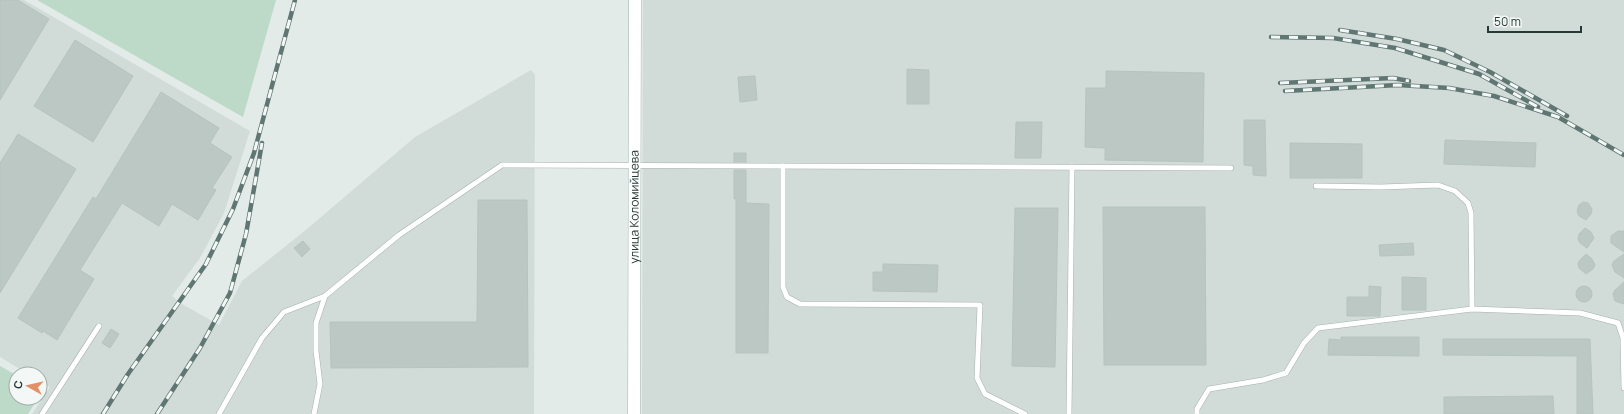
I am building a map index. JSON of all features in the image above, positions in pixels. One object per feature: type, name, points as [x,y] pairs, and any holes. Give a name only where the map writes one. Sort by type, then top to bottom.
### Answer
[{"type":"street","name":"улица Коломийцева","points":[[634,414],[635,0]]},
{"type":"lane","points":[[219,414],[262,338],[284,312],[325,296],[399,235],[502,165],[1231,168]]},
{"type":"lane","points":[[783,166],[783,287],[787,297],[800,304],[980,305],[977,378],[985,394],[1025,414]]},
{"type":"lane","points":[[1069,414],[1072,167]]},
{"type":"lane","points":[[1316,186],[1381,187],[1438,185],[1455,191],[1468,203],[1471,213],[1472,309]]},
{"type":"lane","points":[[314,414],[320,384],[316,351],[316,323],[325,296]]},
{"type":"lane","points":[[1197,414],[1197,409],[1209,389],[1263,380],[1286,373],[1304,343],[1318,328],[1472,309],[1580,313],[1618,323],[1623,338],[1624,388]]},
{"type":"lane","points":[[42,414],[99,326]]},
{"type":"shaded area","points":[[0,0],[24,0],[250,131],[224,213],[200,258],[172,296],[182,304],[219,325],[242,281],[307,229],[415,137],[531,70],[535,75],[534,414],[32,414],[37,406],[48,406],[48,390],[50,387],[48,386],[48,366],[15,366],[0,357]]},
{"type":"shaded area","points":[[643,0],[1624,0],[1624,414],[642,414]]},
{"type":"green space","points":[[37,0],[276,0],[243,117]]},
{"type":"green space","points":[[0,366],[8,370],[8,406],[33,406],[28,414],[0,414]]},
{"type":"building","points":[[0,0],[18,0],[49,19],[0,100]]},
{"type":"building","points":[[75,40],[133,76],[93,142],[34,106]]},
{"type":"building","points":[[907,69],[929,70],[929,104],[907,104]]},
{"type":"building","points":[[1106,71],[1204,73],[1203,162],[1105,160],[1105,148],[1085,147],[1086,88],[1106,88]]},
{"type":"building","points":[[755,76],[757,100],[740,102],[738,77]]},
{"type":"building","points":[[161,92],[219,128],[210,143],[232,157],[212,188],[216,190],[198,220],[172,204],[159,226],[122,203],[80,270],[94,279],[57,340],[43,331],[42,333],[18,318],[93,197],[96,199]]},
{"type":"building","points":[[1244,120],[1265,120],[1266,176],[1253,175],[1253,166],[1244,165]]},
{"type":"building","points":[[1016,122],[1042,122],[1041,158],[1015,158]]},
{"type":"building","points":[[18,134],[76,169],[0,293],[0,163]]},
{"type":"building","points":[[1445,140],[1536,143],[1535,167],[1444,164]]},
{"type":"building","points":[[1290,143],[1362,144],[1362,178],[1290,178]]},
{"type":"building","points":[[734,153],[746,153],[746,162],[734,162]]},
{"type":"building","points":[[734,170],[746,170],[746,203],[769,204],[768,353],[736,353],[736,199],[734,199]]},
{"type":"building","points":[[478,200],[527,200],[528,367],[331,368],[330,322],[477,322]]},
{"type":"building","points":[[1583,202],[1588,203],[1592,209],[1591,214],[1586,220],[1579,216],[1577,211],[1579,205]]},
{"type":"building","points":[[1103,207],[1205,207],[1206,365],[1104,365]]},
{"type":"building","points":[[1015,208],[1058,208],[1055,367],[1012,366]]},
{"type":"building","points":[[1585,228],[1591,232],[1594,238],[1587,248],[1580,243],[1578,239],[1579,234]]},
{"type":"building","points":[[1618,231],[1624,231],[1624,252],[1611,243],[1611,236]]},
{"type":"building","points":[[303,241],[310,249],[302,257],[294,248]]},
{"type":"building","points":[[1413,243],[1414,255],[1380,256],[1379,245]]},
{"type":"building","points":[[1586,254],[1592,259],[1595,265],[1593,269],[1586,274],[1579,268],[1578,263]]},
{"type":"building","points":[[1624,254],[1624,278],[1615,272],[1612,265],[1614,261]]},
{"type":"building","points":[[883,264],[938,265],[937,292],[873,291],[873,272],[883,272]]},
{"type":"building","points":[[1402,277],[1426,278],[1426,310],[1402,310]]},
{"type":"building","points":[[1624,282],[1624,304],[1615,301],[1613,294],[1615,290]]},
{"type":"building","points":[[1369,286],[1381,287],[1380,316],[1347,316],[1347,297],[1369,297]]},
{"type":"building","points":[[1584,286],[1591,291],[1592,294],[1587,301],[1584,302],[1577,297],[1576,294],[1581,287]]},
{"type":"building","points":[[111,329],[119,334],[110,348],[102,343]]},
{"type":"building","points":[[1341,337],[1419,337],[1419,356],[1328,355],[1329,339],[1341,340]]},
{"type":"building","points":[[1443,339],[1590,339],[1593,414],[1577,414],[1577,356],[1443,355]]},
{"type":"building","points":[[1553,396],[1554,414],[1444,414],[1444,397]]},
{"type":"railway","points":[[103,414],[128,374],[206,264],[233,209],[254,153],[295,0]]},
{"type":"railway","points":[[1340,30],[1397,39],[1444,50],[1490,72],[1567,116]]},
{"type":"railway","points":[[1271,37],[1333,38],[1395,48],[1479,74],[1538,107]]},
{"type":"railway","points":[[1280,83],[1393,78],[1409,81]]},
{"type":"railway","points":[[1285,91],[1398,85],[1449,88],[1494,96],[1558,117],[1624,155]]},
{"type":"railway","points":[[157,414],[200,348],[230,293],[246,234],[262,143]]}]
